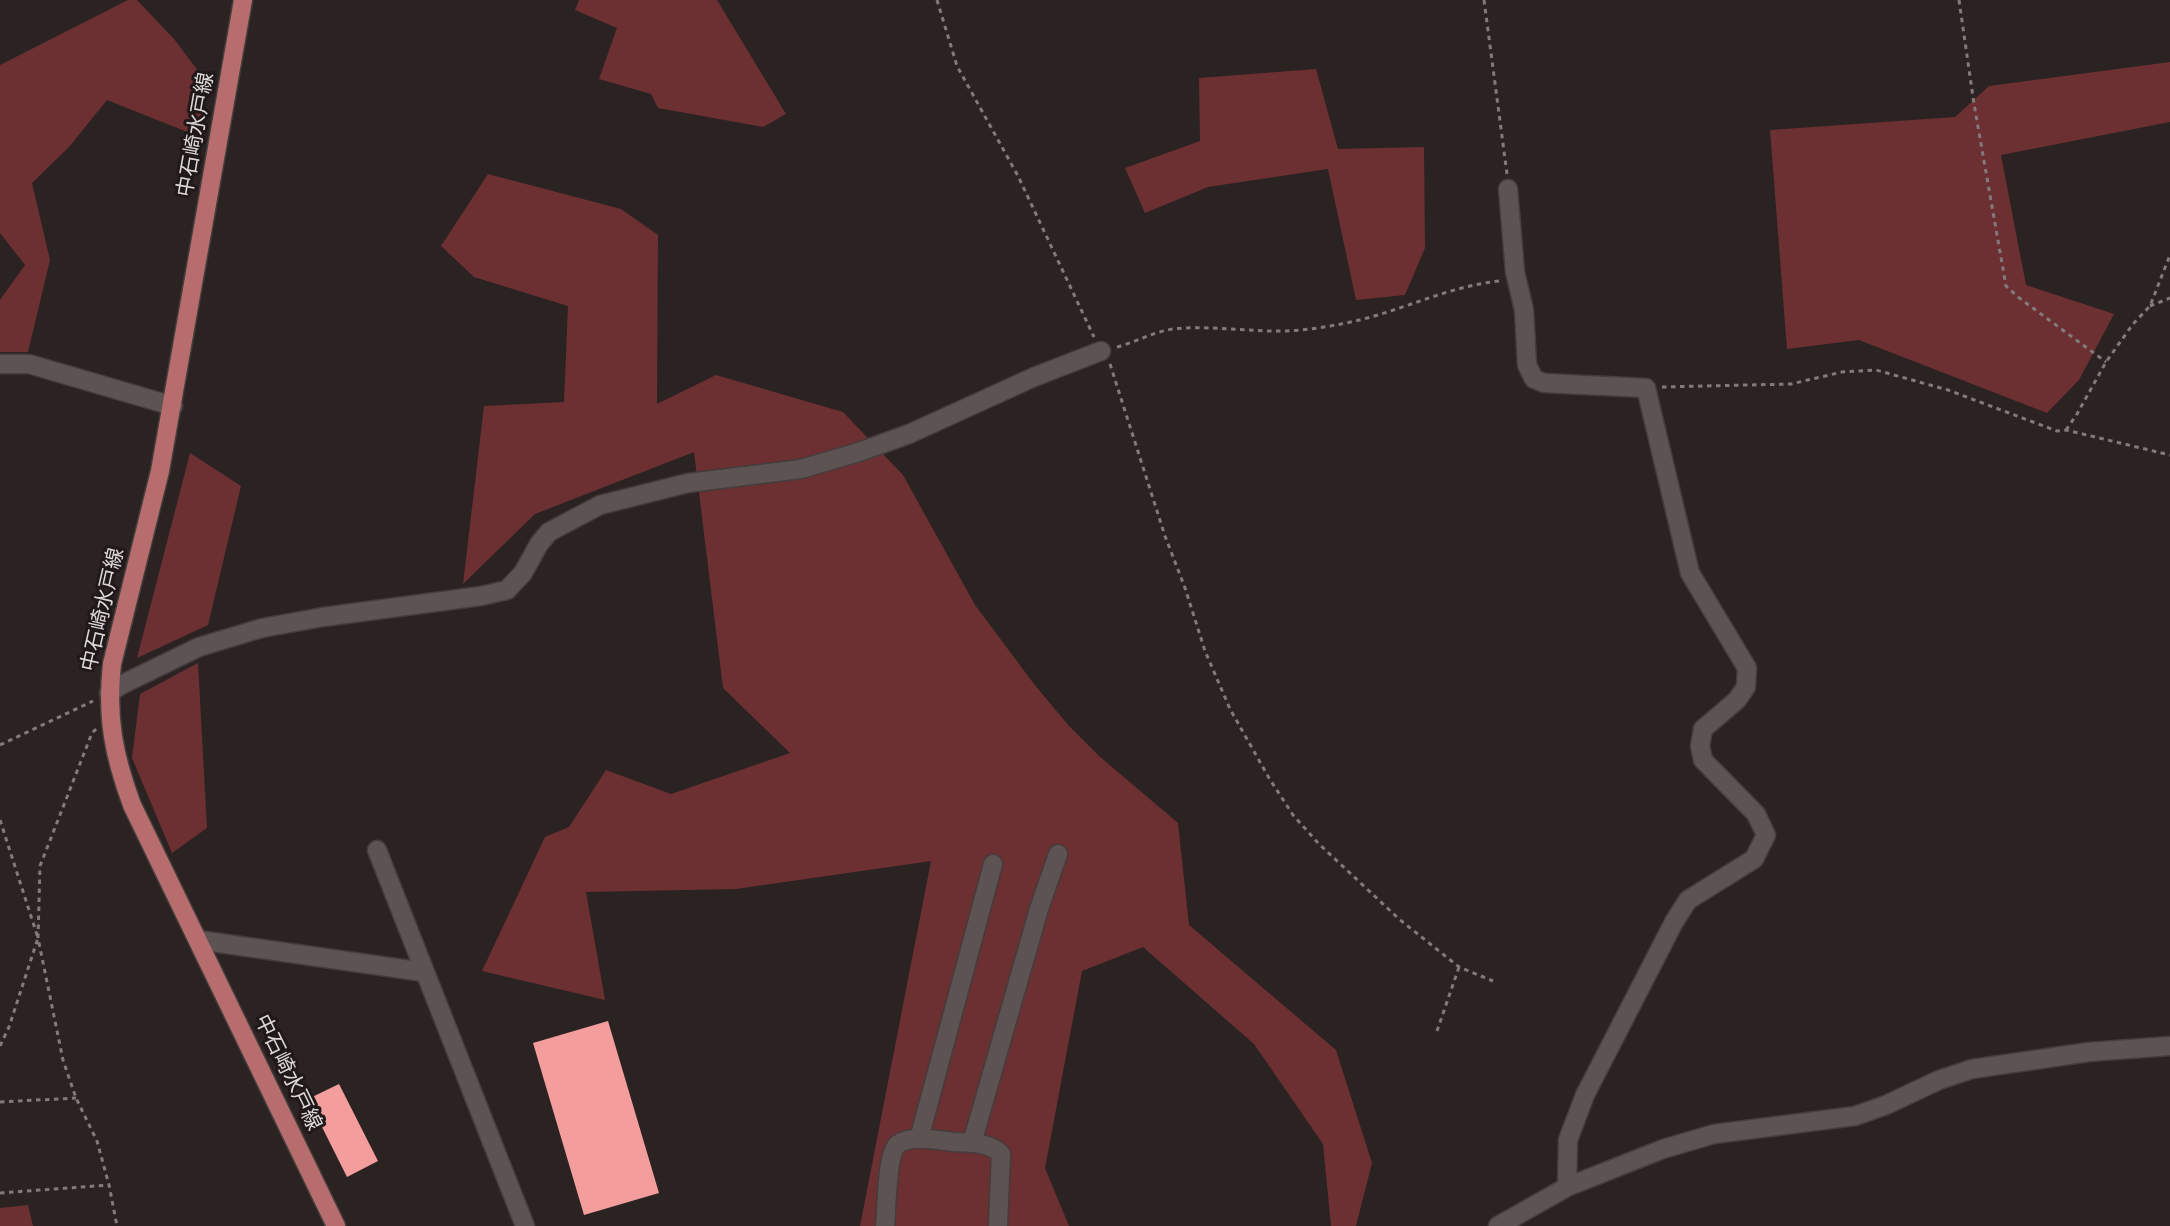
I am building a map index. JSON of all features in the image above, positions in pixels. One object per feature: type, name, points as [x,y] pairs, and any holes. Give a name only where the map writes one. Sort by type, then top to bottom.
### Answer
[{"type":"main road","name":"中石崎水戸線","points":[[243,0],[173,406],[160,471],[119,634],[109,693],[110,716],[114,749],[132,806],[336,1226]]},
{"type":"street","points":[[1508,189],[1517,283],[1524,310],[1527,365],[1534,379],[1544,383],[1646,388],[1690,573],[1747,668],[1746,687],[1737,700],[1703,729],[1700,746],[1703,760],[1756,814],[1766,835],[1754,859],[1688,900],[1674,922],[1585,1095],[1568,1140],[1567,1187]]},
{"type":"street","points":[[109,693],[200,647],[262,628],[323,617],[481,596],[507,590],[523,573],[539,544],[549,532],[600,505],[687,483],[801,469],[859,452],[909,434],[1034,377],[1101,351]]},
{"type":"street","points":[[0,364],[29,364],[173,406]]},
{"type":"street","points":[[377,850],[525,1226]]},
{"type":"street","points":[[972,1143],[1038,909],[1058,854]]},
{"type":"street","points":[[919,1139],[993,864]]},
{"type":"street","points":[[198,940],[424,972]]},
{"type":"street","points":[[1498,1226],[1567,1187],[1663,1149],[1714,1134],[1855,1116],[1886,1105],[1939,1080],[1972,1069],[2089,1052],[2170,1046]]},
{"type":"street","points":[[885,1226],[891,1156],[897,1145],[919,1139],[972,1143],[994,1147],[1002,1154],[998,1226]]},
{"type":"path","points":[[937,0],[957,66],[1042,224],[1101,351],[1109,362],[1205,651],[1244,736],[1293,815],[1319,843],[1399,919],[1459,967],[1493,981]]},
{"type":"path","points":[[1484,0],[1508,189]]},
{"type":"path","points":[[1959,0],[1974,104],[2006,286],[2106,362]]},
{"type":"path","points":[[2066,430],[2106,362],[2133,324],[2150,306],[2170,255]]},
{"type":"path","points":[[1101,351],[1173,329],[1288,331],[1347,323],[1474,286],[1504,281],[1517,283]]},
{"type":"path","points":[[2150,306],[2170,298]]},
{"type":"path","points":[[1646,388],[1791,384],[1842,372],[1876,370],[1948,390],[2057,431],[2066,430],[2170,455]]},
{"type":"path","points":[[0,745],[109,693]]},
{"type":"path","points":[[0,1046],[9,1027],[38,938],[40,866],[92,733],[110,716]]},
{"type":"path","points":[[0,819],[38,938],[63,1060],[76,1098],[97,1141],[117,1226]]},
{"type":"path","points":[[1437,1031],[1459,967]]},
{"type":"path","points":[[0,1102],[76,1098]]},
{"type":"path","points":[[0,1193],[109,1185]]},
{"type":"shaded area","points":[[128,0],[137,0],[174,39],[205,80],[200,137],[107,100],[69,147],[32,183],[50,260],[28,352],[0,352],[0,300],[25,265],[0,233],[0,65]]},
{"type":"shaded area","points":[[579,0],[717,0],[786,114],[763,127],[658,108],[651,94],[599,79],[617,28],[575,10]]},
{"type":"shaded area","points":[[2170,62],[2170,122],[2001,155],[2026,285],[2114,314],[2079,380],[2047,413],[1859,340],[1787,349],[1770,130],[1955,117],[1989,86]]},
{"type":"shaded area","points":[[1316,69],[1338,149],[1424,147],[1425,248],[1405,295],[1356,300],[1328,169],[1208,187],[1145,213],[1125,168],[1200,141],[1199,78]]},
{"type":"shaded area","points":[[488,174],[621,209],[658,235],[657,404],[716,375],[843,412],[903,475],[975,605],[1034,684],[1069,726],[1099,756],[1178,823],[1189,925],[1336,1050],[1372,1163],[1356,1226],[1331,1226],[1323,1144],[1254,1044],[1143,947],[1082,971],[1045,1168],[1069,1226],[860,1226],[931,861],[736,889],[586,892],[605,1000],[482,971],[545,837],[569,827],[606,770],[671,794],[790,753],[723,688],[694,452],[535,514],[463,584],[484,406],[564,402],[568,306],[474,277],[441,246]]},
{"type":"shaded area","points":[[190,453],[241,486],[208,625],[137,658]]},
{"type":"shaded area","points":[[198,663],[207,828],[172,853],[132,758],[140,694]]},
{"type":"shaded area","points":[[28,1205],[33,1226],[0,1226],[0,1208]]},
{"type":"building","points":[[608,1021],[659,1193],[584,1215],[533,1043]]},
{"type":"building","points":[[339,1084],[378,1161],[347,1177],[308,1099]]}]
